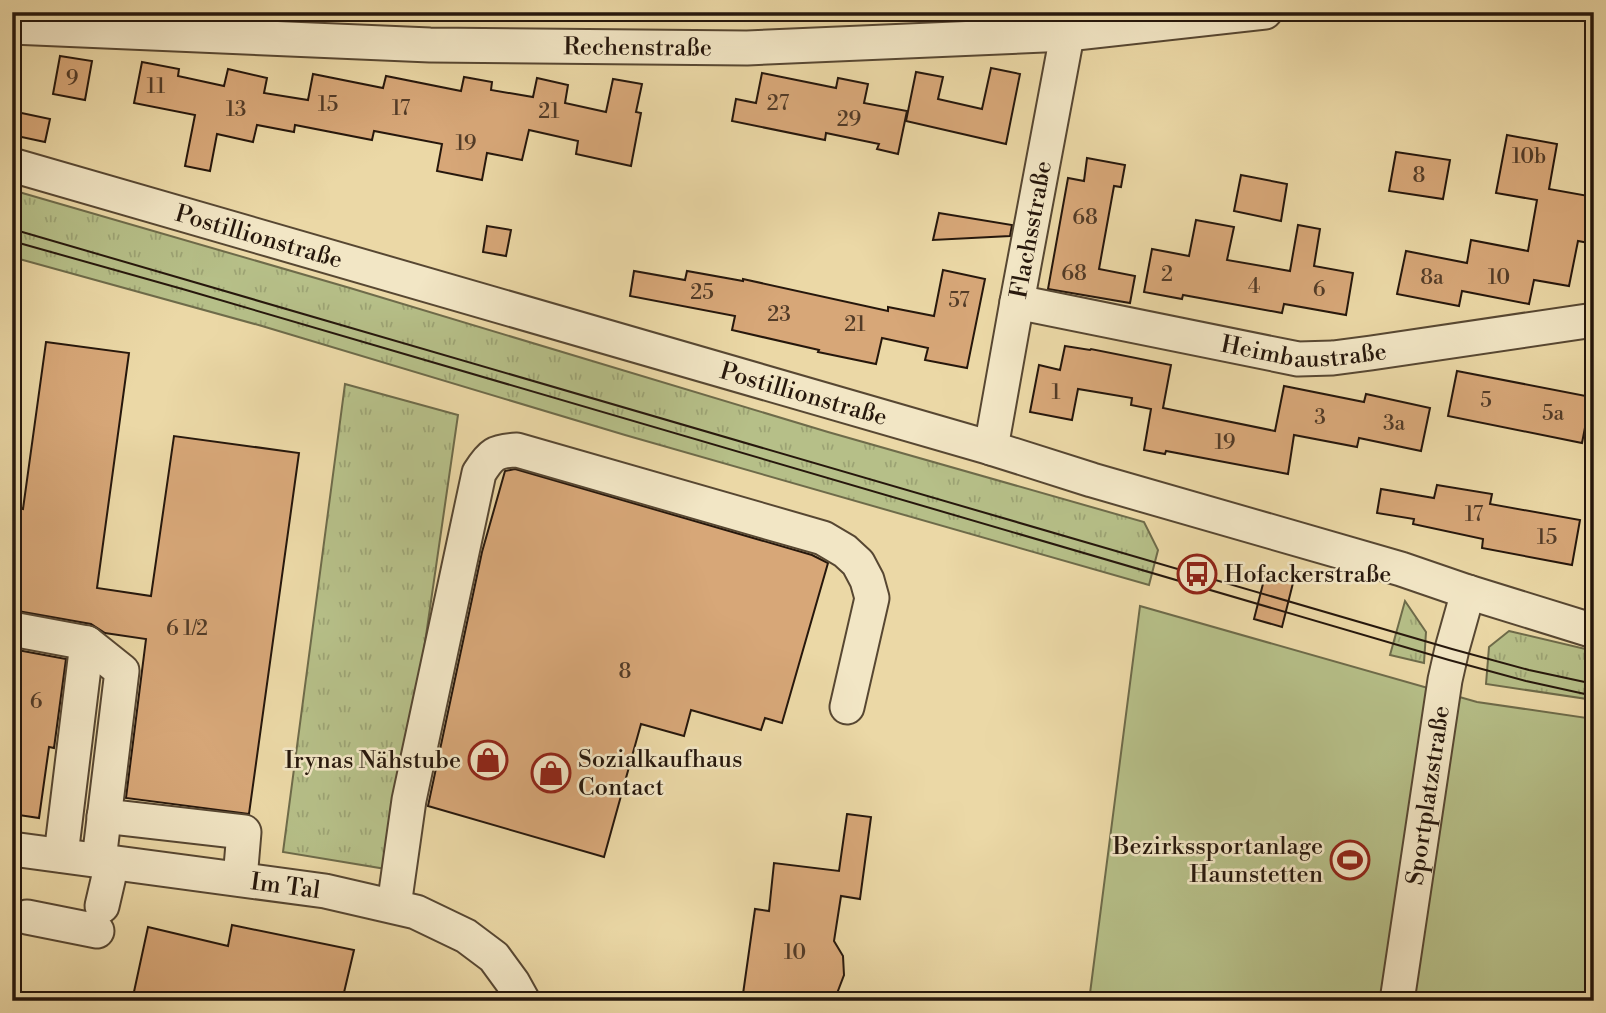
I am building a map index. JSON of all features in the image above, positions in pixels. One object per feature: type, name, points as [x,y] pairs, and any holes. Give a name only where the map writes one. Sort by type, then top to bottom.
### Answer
[{"type":"street","name":"Rechenstraße","points":[[12,27],[430,45],[747,48],[1070,23],[1265,12]]},
{"type":"street","name":"Flachsstraße","points":[[991,448],[1070,23]]},
{"type":"street","name":"Postillionstraße","points":[[12,165],[991,448],[1091,480],[1401,569],[1594,631]]},
{"type":"street","name":"Heimbaustraße","points":[[1017,302],[1298,359],[1371,353],[1594,320]]},
{"type":"street","points":[[394,906],[409,800],[479,473],[487,460],[500,451],[517,450],[823,538],[845,551],[858,563],[872,598],[847,707]]},
{"type":"street","name":"Sportplatzstraße","points":[[1397,1001],[1445,680],[1468,592]]},
{"type":"street","points":[[12,629],[87,643],[122,671],[104,816],[105,861],[100,918],[27,917]]},
{"type":"street","points":[[61,855],[87,643]]},
{"type":"street","points":[[104,816],[244,832],[240,879]]},
{"type":"street","name":"Im Tal","points":[[12,849],[325,891],[416,912],[466,936],[494,957],[523,1001]]},
{"type":"green space","points":[[12,190],[350,288],[828,432],[1144,522],[1158,550],[1149,585],[625,435],[262,326],[12,257]]},
{"type":"green space","points":[[345,384],[458,415],[392,870],[283,852]]},
{"type":"green space","points":[[1405,601],[1426,632],[1424,663],[1390,655]]},
{"type":"green space","name":"Bezirkssportanlage Haunstetten","points":[[1140,606],[1477,702],[1594,719],[1594,1001],[1089,1001]]},
{"type":"green space","points":[[1509,631],[1594,651],[1594,700],[1486,684],[1489,647]]},
{"type":"building","points":[[60,56],[92,61],[85,100],[53,94]]},
{"type":"building","points":[[142,62],[179,69],[178,76],[224,86],[228,69],[267,78],[264,93],[308,100],[313,74],[383,88],[386,76],[461,91],[464,77],[492,82],[491,90],[533,97],[537,78],[568,85],[565,103],[606,112],[613,79],[642,84],[636,112],[641,113],[631,166],[576,154],[578,141],[529,130],[522,160],[487,153],[482,180],[437,171],[442,144],[374,131],[372,140],[295,125],[294,132],[257,125],[253,142],[217,134],[210,171],[185,166],[195,115],[134,103]]},
{"type":"building","points":[[991,68],[1020,74],[1006,144],[906,121],[916,72],[943,77],[938,99],[982,109]]},
{"type":"building","points":[[762,73],[836,88],[838,78],[868,84],[864,103],[907,111],[898,154],[877,149],[879,144],[826,133],[825,140],[732,121],[736,99],[756,103]]},
{"type":"building","points":[[12,111],[50,119],[45,142],[12,135]]},
{"type":"building","points":[[1507,135],[1557,144],[1549,189],[1594,197],[1594,244],[1578,241],[1569,286],[1534,280],[1529,304],[1462,291],[1459,306],[1397,294],[1406,251],[1467,263],[1471,240],[1528,251],[1537,200],[1496,193]]},
{"type":"building","points":[[1396,152],[1450,160],[1443,199],[1389,191]]},
{"type":"building","points":[[1087,158],[1125,165],[1121,187],[1114,186],[1099,269],[1135,276],[1130,303],[1048,289],[1068,178],[1084,181]]},
{"type":"building","points":[[1241,175],[1287,184],[1281,221],[1234,211]]},
{"type":"building","points":[[939,213],[1012,225],[1010,236],[933,240]]},
{"type":"building","points":[[1196,220],[1234,227],[1227,260],[1290,271],[1298,225],[1320,229],[1314,266],[1353,273],[1346,315],[1284,304],[1282,313],[1183,295],[1182,299],[1144,292],[1152,249],[1189,256]]},
{"type":"building","points":[[487,226],[511,230],[506,256],[483,252]]},
{"type":"building","points":[[943,270],[985,279],[967,368],[925,360],[928,348],[882,338],[876,364],[818,352],[819,350],[732,330],[735,316],[630,296],[634,271],[685,280],[687,271],[743,279],[888,311],[888,307],[934,316]]},
{"type":"building","points":[[46,342],[129,353],[97,588],[151,596],[174,436],[299,453],[249,814],[126,798],[146,639],[105,633],[91,624],[12,610],[12,507],[23,509]]},
{"type":"building","points":[[1065,346],[1171,365],[1163,408],[1275,431],[1284,386],[1364,402],[1366,394],[1430,408],[1421,451],[1359,438],[1357,447],[1294,435],[1288,474],[1166,451],[1165,454],[1144,450],[1151,409],[1131,405],[1132,398],[1078,389],[1072,420],[1030,412],[1039,365],[1060,370]]},
{"type":"building","points":[[1457,371],[1591,397],[1582,443],[1448,416]]},
{"type":"building","points":[[515,469],[812,555],[828,563],[782,723],[765,718],[761,730],[691,710],[684,736],[641,724],[604,857],[428,806],[482,552],[505,471]]},
{"type":"building","points":[[1437,485],[1492,494],[1490,504],[1580,520],[1572,565],[1482,548],[1483,539],[1413,524],[1414,519],[1377,513],[1381,489],[1434,498]]},
{"type":"building","points":[[1265,576],[1293,583],[1282,627],[1254,619]]},
{"type":"building","points":[[12,649],[66,659],[54,748],[49,747],[39,818],[12,814]]},
{"type":"building","points":[[847,814],[871,817],[860,899],[841,896],[834,941],[843,956],[844,975],[836,996],[832,1001],[742,1001],[755,909],[769,911],[774,863],[839,871]]},
{"type":"building","points":[[232,925],[354,950],[342,1001],[132,1001],[148,927],[228,946]]},
{"type":"tram line","points":[[12,229],[1452,649],[1594,684]]},
{"type":"tram line","points":[[12,241],[1449,660],[1594,696]]},
{"type":"place","name":"Hofackerstraße","points":[[1197,574]]},
{"type":"place","name":"Irynas Nähstube","points":[[488,760]]},
{"type":"place","name":"Sozialkaufhaus Contact","points":[[551,773]]},
{"type":"place","name":"Bezirkssportanlage Haunstetten","points":[[1350,860]]}]
